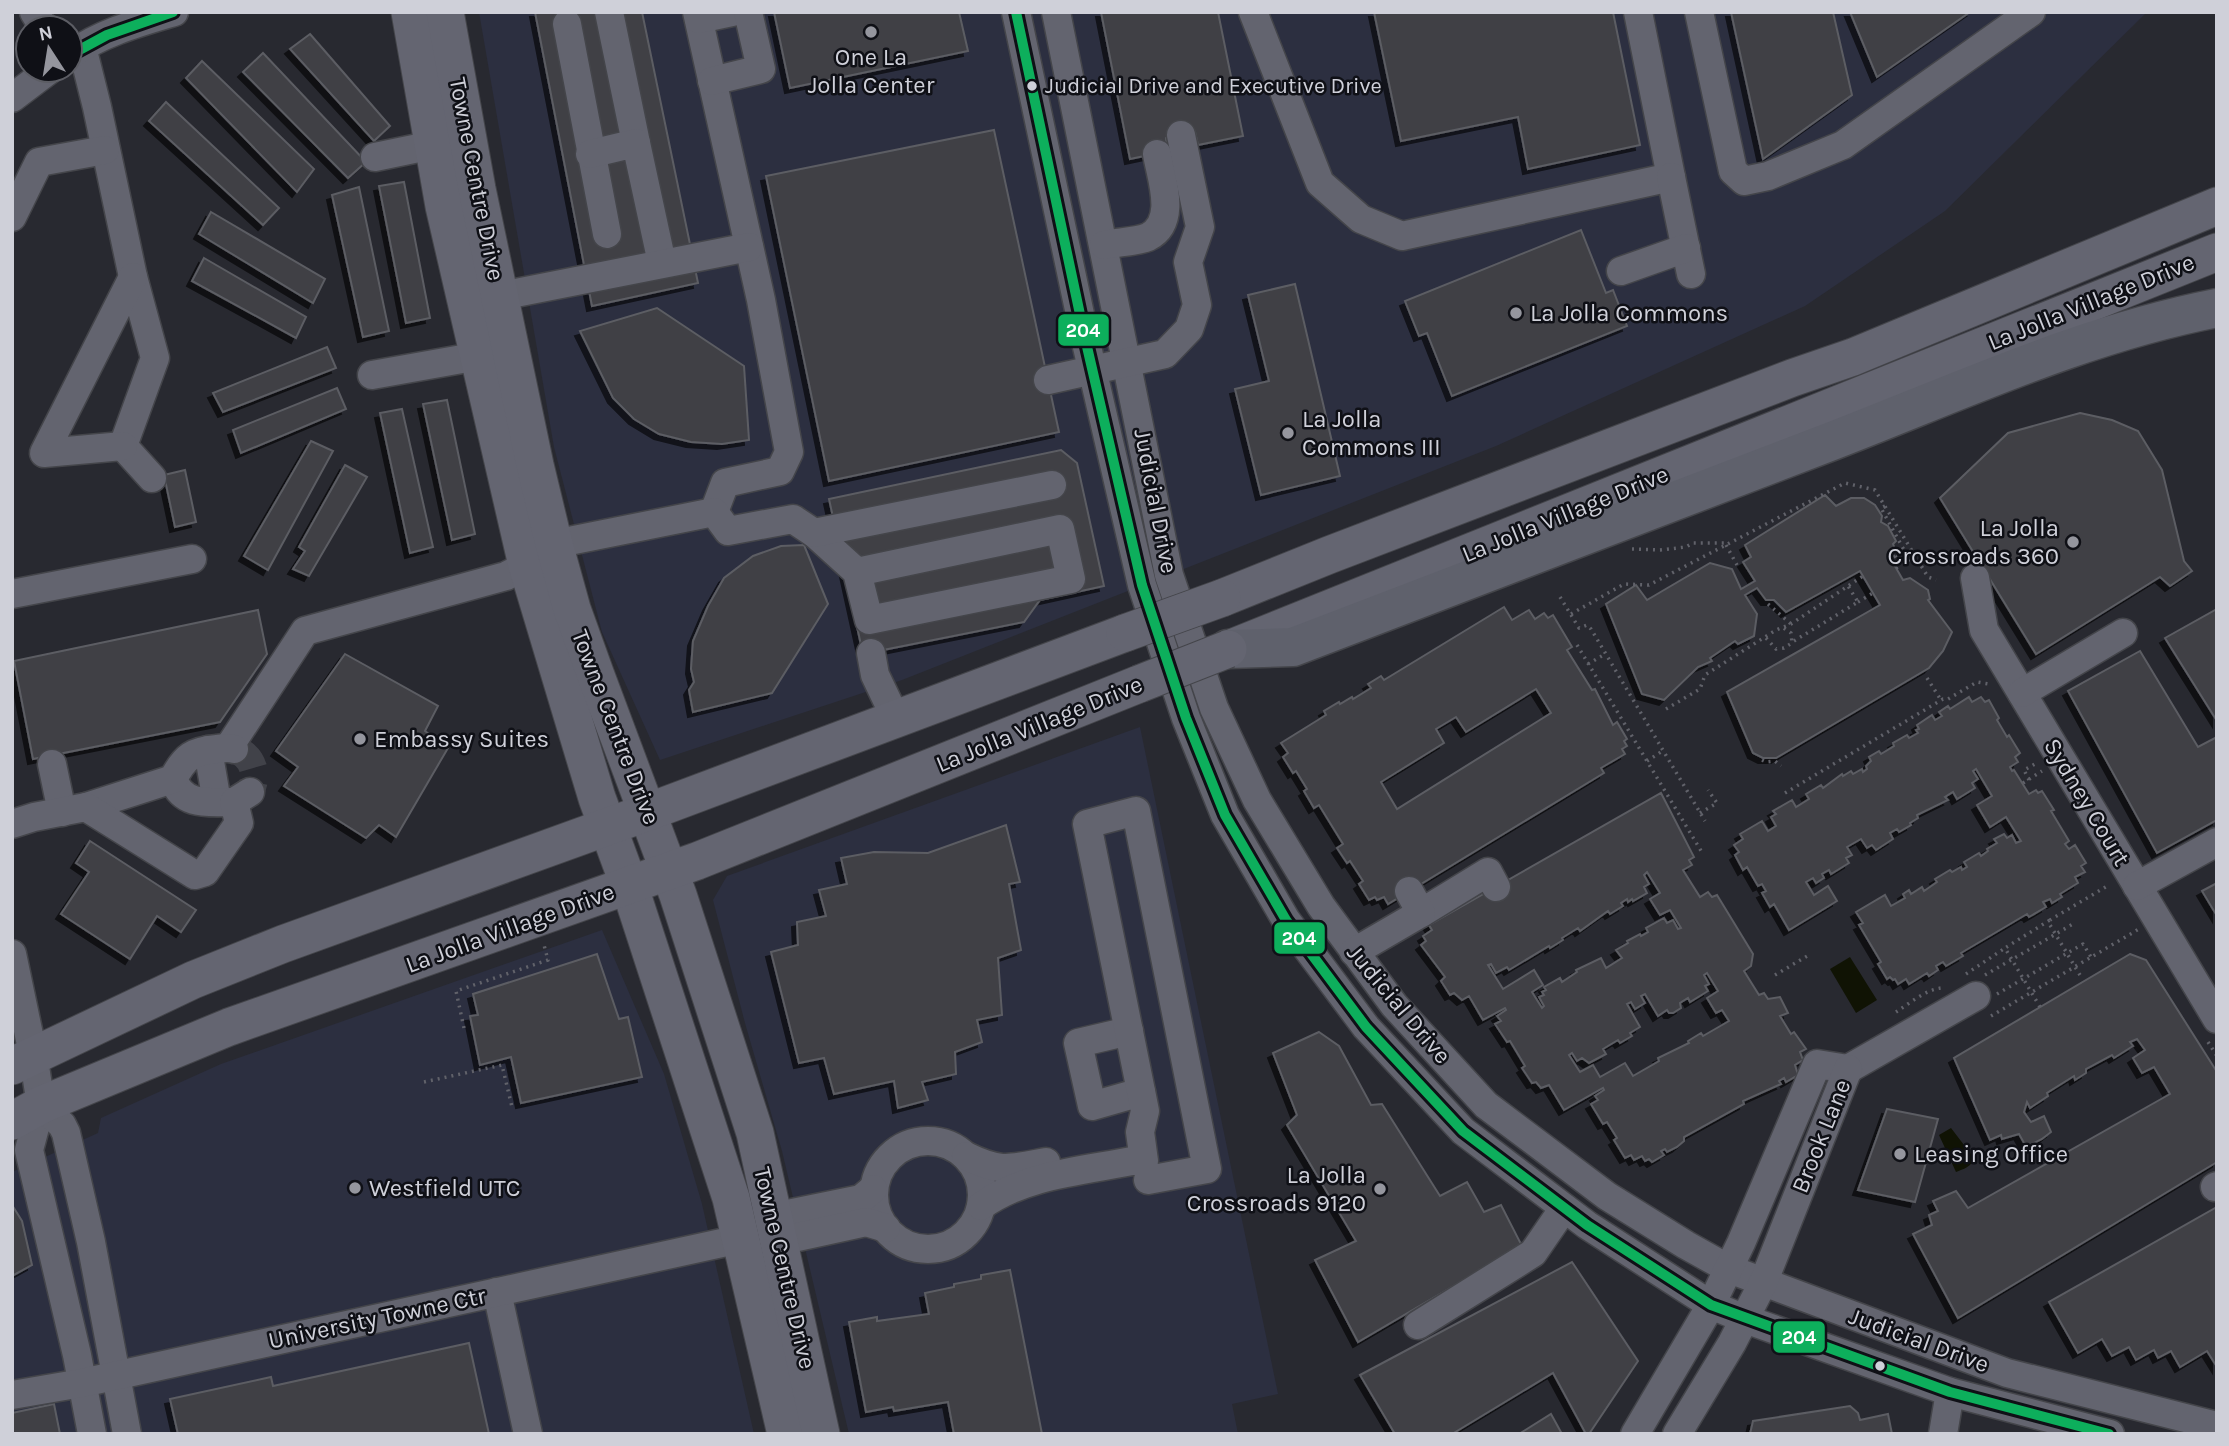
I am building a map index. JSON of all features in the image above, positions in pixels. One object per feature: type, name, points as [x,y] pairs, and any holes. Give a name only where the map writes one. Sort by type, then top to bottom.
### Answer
[{"type":"highway","points":[[1228,649],[1293,647],[2074,346],[2172,317],[2217,308]]},
{"type":"main road","name":"Towne Centre Drive","points":[[410,12],[444,206],[483,299],[526,426],[541,554],[572,609],[648,813],[755,1133],[821,1434]]},
{"type":"main road","name":"Towne Centre Drive","points":[[445,12],[477,189],[483,299],[479,356],[541,554],[597,798],[629,885],[731,1198],[786,1434]]},
{"type":"main road","name":"La Jolla Village Drive","points":[[23,1060],[193,980],[283,944],[648,813],[1222,598],[1792,378],[1853,357],[2217,206]]},
{"type":"main road","name":"La Jolla Village Drive","points":[[27,1113],[229,1027],[698,861],[2217,252]]},
{"type":"main road","points":[[685,1058],[721,1110],[758,1217],[764,1226],[776,1229]]},
{"type":"street","points":[[84,47],[119,29],[174,12]]},
{"type":"street","points":[[609,12],[662,263]]},
{"type":"street","points":[[714,512],[725,483],[780,471],[789,452],[698,16],[732,12]]},
{"type":"street","points":[[712,81],[761,69],[748,12]]},
{"type":"street","name":"Judicial Drive","points":[[1016,12],[1142,585],[1186,719],[1225,815],[1286,919],[1366,1027],[1463,1131],[1587,1225],[1711,1305],[1950,1392],[2110,1434]]},
{"type":"street","name":"Judicial Drive","points":[[1056,12],[1169,575],[1214,708],[1257,800],[1321,906],[1394,1005],[1486,1105],[1607,1196],[1729,1269],[2007,1373],[2217,1426]]},
{"type":"street","points":[[1253,12],[1320,183],[1361,219],[1402,236],[1671,177]]},
{"type":"street","points":[[1621,271],[1689,261],[1638,12]]},
{"type":"street","points":[[1699,12],[1733,171],[1744,181],[1768,176],[1843,145],[2031,12]]},
{"type":"street","points":[[566,24],[607,234]]},
{"type":"street","points":[[84,72],[97,107],[133,277],[155,358],[123,446]]},
{"type":"street","points":[[12,98],[30,84]]},
{"type":"street","points":[[1048,380],[1165,355],[1189,330],[1197,305],[1188,262],[1200,227],[1181,135]]},
{"type":"street","points":[[590,154],[636,143]]},
{"type":"street","points":[[375,157],[433,145]]},
{"type":"street","points":[[12,216],[38,162],[105,150]]},
{"type":"street","points":[[1104,245],[1148,237],[1162,225],[1165,196],[1157,154]]},
{"type":"street","points":[[483,299],[748,247]]},
{"type":"street","points":[[123,446],[44,453],[133,277]]},
{"type":"street","points":[[372,375],[479,356]]},
{"type":"street","points":[[123,446],[152,478]]},
{"type":"street","points":[[814,533],[1052,485]]},
{"type":"street","points":[[714,512],[728,531],[793,519],[814,533],[857,572],[869,620],[1071,579],[1060,529],[857,572]]},
{"type":"street","points":[[52,764],[74,810],[195,875],[205,872],[239,823],[224,749],[305,631],[506,576],[541,554],[714,512]]},
{"type":"street","points":[[12,594],[192,559]]},
{"type":"street","name":"Sydney Court","points":[[1975,578],[1984,630],[2022,694],[2125,884],[2217,1019]]},
{"type":"street","points":[[2022,694],[2123,633]]},
{"type":"street","points":[[870,653],[875,674],[896,719]]},
{"type":"street","points":[[12,824],[74,810],[173,779],[178,769],[195,752],[224,749]]},
{"type":"street","points":[[173,779],[177,789],[188,799],[234,799]]},
{"type":"street","points":[[981,1206],[996,1195],[1025,1183],[1132,1161],[1146,1171],[1207,1169],[1136,811],[1087,824],[1145,1111],[1140,1132],[1146,1171]]},
{"type":"street","points":[[2125,884],[2217,842]]},
{"type":"street","points":[[1354,952],[1415,902],[1488,872],[1496,887]]},
{"type":"street","points":[[12,954],[29,1150],[92,1434]]},
{"type":"street","points":[[1848,1069],[1978,1000]]},
{"type":"street","points":[[1129,1031],[1078,1042],[1092,1106],[1141,1091]]},
{"type":"street","name":"Brook Lane","points":[[1677,1434],[1745,1319],[1763,1283],[1848,1069],[1817,1064],[1729,1269]]},
{"type":"street","points":[[27,1113],[62,1125],[66,1133],[91,1242],[127,1434]]},
{"type":"street","points":[[966,1156],[977,1172],[982,1186],[981,1206],[974,1224],[960,1239],[943,1248],[923,1250],[905,1246],[890,1236],[874,1208],[873,1189],[877,1173],[898,1149],[921,1141],[943,1143],[985,1165],[1004,1169],[1122,1147],[1140,1132]]},
{"type":"street","points":[[776,1229],[861,1199],[873,1189]]},
{"type":"street","points":[[1418,1325],[1533,1253],[1564,1208]]},
{"type":"street","points":[[776,1229],[866,1222],[886,1228]]},
{"type":"street","name":"University Towne Ctr","points":[[12,1395],[115,1376],[740,1239]]},
{"type":"street","points":[[1635,1434],[1711,1305],[1729,1269]]},
{"type":"street","points":[[497,1292],[527,1434]]},
{"type":"street","points":[[1942,1434],[1950,1392]]},
{"type":"path","points":[[1571,614],[1624,584],[1649,585],[1845,483],[1875,490],[1928,577],[1936,580]]},
{"type":"path","points":[[1885,506],[1881,508],[1904,550],[1895,556],[1898,567],[1915,556]]},
{"type":"path","points":[[1726,545],[1737,565]]},
{"type":"path","points":[[1666,709],[1700,689],[1704,675],[1791,624],[1863,576]]},
{"type":"path","points":[[1848,586],[1858,602]]},
{"type":"path","points":[[1794,642],[1873,593]]},
{"type":"path","points":[[1560,597],[1579,628],[1587,625],[1591,629],[1705,821]]},
{"type":"path","points":[[1768,604],[1791,624]]},
{"type":"path","points":[[1766,638],[1776,649],[1792,643],[1791,633],[1782,627]]},
{"type":"path","points":[[1577,645],[1703,854]]},
{"type":"path","points":[[1588,664],[1605,654]]},
{"type":"path","points":[[1785,793],[1941,700],[1948,699],[1977,682],[1989,684],[1983,674]]},
{"type":"path","points":[[1927,678],[1941,700]]},
{"type":"path","points":[[1647,761],[1664,750]]},
{"type":"path","points":[[2028,754],[2035,764],[2024,770],[2029,780]]},
{"type":"path","points":[[1762,760],[1775,761],[1781,765]]},
{"type":"path","points":[[2023,783],[2045,769]]},
{"type":"path","points":[[1700,813],[1717,803],[1708,790]]},
{"type":"path","points":[[2040,1007],[2005,948],[2050,920],[2125,884]]},
{"type":"path","points":[[2050,920],[2050,925],[2080,975]]},
{"type":"path","points":[[2073,924],[1969,985],[1989,1017],[2140,928]]},
{"type":"path","points":[[464,1028],[457,991],[548,960],[543,943]]},
{"type":"path","points":[[1978,1000],[2083,944],[2091,957]]},
{"type":"path","points":[[1775,975],[1809,955]]},
{"type":"path","points":[[424,1082],[502,1065],[512,1107]]},
{"type":"shaded area","points":[[479,12],[2147,12],[1945,211],[1805,306],[1496,446],[902,680],[660,760],[602,632],[554,447]]},
{"type":"shaded area","points":[[1140,727],[1278,1394],[1232,1404],[1238,1434],[849,1434],[782,1151],[713,900],[727,876]]},
{"type":"shaded area","name":"Westfield UTC","points":[[602,930],[664,1074],[702,1204],[754,1434],[12,1434],[12,1172],[98,1133],[101,1118],[221,1064]]},
{"type":"shaded area","points":[[1850,957],[1877,1000],[1856,1013],[1830,969]]},
{"type":"shaded area","points":[[1951,1128],[1974,1158],[1969,1166],[1956,1172],[1939,1135]]},
{"type":"building","points":[[535,12],[642,12],[698,283],[592,306]]},
{"type":"building","name":"One La Jolla Center","points":[[774,12],[959,12],[968,51],[790,88]]},
{"type":"building","points":[[1101,12],[1218,12],[1243,136],[1198,145],[1195,132],[1166,138],[1168,151],[1130,159]]},
{"type":"building","points":[[1374,12],[1613,12],[1640,145],[1528,169],[1518,117],[1401,141]]},
{"type":"building","points":[[1731,12],[1833,12],[1852,95],[1763,159]]},
{"type":"building","points":[[1850,12],[1970,12],[1877,77]]},
{"type":"building","points":[[310,34],[390,126],[374,141],[290,49]]},
{"type":"building","points":[[263,53],[366,162],[348,178],[243,72]]},
{"type":"building","points":[[202,61],[314,169],[297,192],[186,78]]},
{"type":"building","points":[[166,102],[279,208],[263,225],[149,121]]},
{"type":"building","points":[[994,130],[1059,432],[829,481],[766,176]]},
{"type":"building","points":[[404,182],[430,318],[406,323],[379,186]]},
{"type":"building","points":[[359,187],[389,331],[363,337],[332,195]]},
{"type":"building","points":[[211,212],[325,279],[313,303],[199,234]]},
{"type":"building","name":"La Jolla Commons","points":[[1581,230],[1606,293],[1613,290],[1627,326],[1452,396],[1427,333],[1419,336],[1405,301]]},
{"type":"building","points":[[204,258],[306,317],[296,338],[192,281]]},
{"type":"building","name":"La Jolla Commons III","points":[[1295,284],[1340,476],[1261,495],[1235,389],[1269,381],[1248,295]]},
{"type":"building","points":[[657,308],[744,366],[749,440],[722,444],[691,442],[659,434],[634,419],[613,398],[580,331]]},
{"type":"building","points":[[327,347],[336,368],[223,412],[213,393]]},
{"type":"building","points":[[337,388],[346,409],[241,453],[233,430]]},
{"type":"building","points":[[447,400],[475,534],[452,540],[423,404]]},
{"type":"building","points":[[402,409],[433,547],[410,553],[380,413]]},
{"type":"building","name":"La Jolla Crossroads 360","points":[[2080,413],[2112,420],[2138,431],[2162,470],[2184,561],[2192,571],[2170,586],[2160,577],[2036,654],[1940,498],[2008,433]]},
{"type":"building","points":[[311,441],[333,451],[268,570],[244,556]]},
{"type":"building","points":[[1061,450],[1077,463],[1104,586],[1040,600],[1024,622],[863,654],[829,499]]},
{"type":"building","points":[[345,465],[367,477],[309,576],[293,569],[305,551],[299,547]]},
{"type":"building","points":[[185,470],[196,522],[175,527],[164,475]]},
{"type":"building","points":[[1825,495],[1836,506],[1851,498],[1864,498],[1875,505],[1882,516],[1881,522],[1888,526],[1896,541],[1893,544],[1895,549],[1888,554],[1903,580],[1910,578],[1928,590],[1928,600],[1952,632],[1943,651],[1929,668],[1776,758],[1763,758],[1753,753],[1727,692],[1880,605],[1860,571],[1786,612],[1774,600],[1766,600],[1757,588],[1745,595],[1757,614],[1754,636],[1738,644],[1735,641],[1710,658],[1712,661],[1698,667],[1664,700],[1642,694],[1606,604],[1636,585],[1647,600],[1710,563],[1732,569],[1741,589],[1755,581],[1743,562],[1751,557],[1745,545]]},
{"type":"building","points":[[804,545],[828,604],[772,693],[693,712],[689,690],[694,682],[691,669],[693,641],[724,578],[753,556],[781,546]]},
{"type":"building","points":[[1504,607],[1512,620],[1529,610],[1535,619],[1544,613],[1548,618],[1553,615],[1572,647],[1567,650],[1592,690],[1595,689],[1613,725],[1617,722],[1627,739],[1624,741],[1627,746],[1622,749],[1625,754],[1601,768],[1604,773],[1388,904],[1384,897],[1369,900],[1359,884],[1363,881],[1350,861],[1347,863],[1337,848],[1343,844],[1319,805],[1314,808],[1304,791],[1307,789],[1283,757],[1288,753],[1281,743],[1326,715],[1324,711],[1371,688],[1368,684],[1381,676],[1384,680]],"holes":[[[1536,689],[1551,713],[1397,809],[1381,782],[1444,743],[1436,729],[1456,717],[1466,732]]]},
{"type":"building","points":[[2217,609],[2217,721],[2165,638]]},
{"type":"building","points":[[258,610],[267,654],[220,722],[33,759],[14,661]]},
{"type":"building","points":[[2140,651],[2198,747],[2217,737],[2217,820],[2157,853],[2068,691]]},
{"type":"building","name":"Embassy Suites","points":[[345,654],[438,706],[425,731],[448,748],[396,837],[379,825],[366,838],[284,786],[298,767],[276,751]]},
{"type":"building","points":[[1969,697],[1972,702],[1981,697],[1985,702],[1989,700],[1999,718],[1997,720],[2020,753],[2015,757],[2018,762],[2010,767],[2012,771],[2014,770],[2029,794],[2036,790],[2038,793],[2042,791],[2069,841],[2065,844],[2069,849],[2075,845],[2086,863],[2081,866],[2085,872],[2075,877],[2078,883],[2060,894],[2062,897],[2052,903],[2050,899],[2043,902],[2046,907],[2029,917],[2027,914],[1961,953],[1963,956],[1946,966],[1943,962],[1936,966],[1938,970],[1929,976],[1927,973],[1909,984],[1906,979],[1898,984],[1895,979],[1887,979],[1878,964],[1881,962],[1859,925],[1863,923],[1856,912],[1885,895],[1891,906],[1905,898],[1903,894],[1909,890],[1911,894],[1922,887],[1924,891],[1937,882],[1935,879],[1950,870],[1952,872],[1967,867],[1964,862],[1979,853],[1981,856],[1997,843],[1994,839],[2004,834],[2007,838],[2012,835],[2016,843],[2021,841],[2006,817],[1990,827],[1977,805],[1992,796],[1976,769],[1973,771],[1978,779],[1972,783],[1975,788],[1957,799],[1953,792],[1945,797],[1948,800],[1917,815],[1918,818],[1910,823],[1911,825],[1899,832],[1897,829],[1890,833],[1893,839],[1876,850],[1872,845],[1867,848],[1861,839],[1847,847],[1852,855],[1846,858],[1849,863],[1831,874],[1829,870],[1822,874],[1824,878],[1816,883],[1813,878],[1806,882],[1814,895],[1828,886],[1837,901],[1789,930],[1774,904],[1770,907],[1762,893],[1766,891],[1762,884],[1758,886],[1747,867],[1743,870],[1735,855],[1739,852],[1734,845],[1743,839],[1740,834],[1762,821],[1768,831],[1776,826],[1771,817],[1776,814],[1773,811],[1792,800],[1796,807],[1809,799],[1806,794],[1821,785],[1823,788],[1842,774],[1843,776],[1851,771],[1853,774],[1862,769],[1863,772],[1871,761],[1869,757],[1879,751],[1881,754],[1907,735],[1909,738],[1918,733],[1917,725],[1932,715],[1935,720],[1942,716],[1939,712],[1948,706],[1950,709]]},
{"type":"building","points":[[1661,793],[1694,857],[1689,860],[1692,865],[1683,870],[1700,897],[1708,892],[1712,897],[1717,895],[1753,954],[1751,966],[1744,971],[1759,995],[1764,993],[1768,999],[1780,997],[1788,1013],[1780,1016],[1791,1034],[1794,1032],[1806,1049],[1800,1052],[1803,1060],[1795,1065],[1798,1075],[1786,1082],[1784,1078],[1779,1081],[1781,1084],[1743,1101],[1744,1104],[1684,1137],[1684,1141],[1677,1147],[1667,1152],[1665,1149],[1661,1151],[1664,1155],[1652,1162],[1649,1159],[1645,1161],[1642,1156],[1634,1160],[1631,1155],[1625,1158],[1607,1122],[1603,1124],[1591,1104],[1598,1100],[1595,1096],[1604,1090],[1603,1088],[1564,1110],[1549,1085],[1541,1088],[1536,1082],[1532,1083],[1510,1041],[1507,1042],[1495,1024],[1501,1021],[1497,1016],[1506,1010],[1505,1008],[1483,1020],[1469,996],[1462,1000],[1454,993],[1450,995],[1441,981],[1445,977],[1421,945],[1426,941],[1423,936],[1432,930],[1429,925]],"holes":[[[1647,872],[1660,893],[1650,899],[1660,915],[1670,910],[1681,928],[1678,929],[1673,920],[1667,923],[1664,918],[1646,928],[1648,932],[1627,941],[1628,943],[1616,950],[1622,958],[1606,968],[1601,958],[1576,970],[1577,972],[1562,982],[1560,978],[1544,987],[1544,995],[1539,997],[1544,1006],[1542,1008],[1532,992],[1543,985],[1534,970],[1503,989],[1488,965],[1491,964],[1496,973],[1507,967],[1509,970],[1549,946],[1550,948],[1578,928],[1580,931],[1608,911],[1610,914],[1623,906],[1621,903],[1627,899],[1628,902],[1632,899],[1633,901],[1647,893],[1644,887],[1649,884],[1644,875]],[[1707,973],[1718,991],[1707,998],[1716,1013],[1722,1010],[1729,1021],[1703,1036],[1701,1033],[1633,1076],[1625,1063],[1600,1077],[1593,1065],[1580,1072],[1569,1055],[1572,1053],[1577,1061],[1582,1058],[1589,1063],[1606,1054],[1603,1049],[1632,1036],[1630,1033],[1640,1027],[1627,1004],[1631,1002],[1635,1009],[1645,1003],[1641,996],[1645,994],[1658,1016],[1667,1010],[1673,1013],[1681,1008],[1680,1003],[1688,998],[1690,1002],[1708,991],[1705,986],[1709,984],[1704,975]]]},
{"type":"building","points":[[1006,825],[1020,882],[1009,884],[1021,950],[998,958],[1002,1015],[977,1020],[982,1042],[955,1052],[956,1074],[922,1082],[928,1100],[898,1108],[894,1081],[834,1094],[824,1058],[799,1063],[771,952],[798,945],[797,922],[826,916],[819,890],[847,884],[841,858],[874,852],[928,853]]},
{"type":"building","points":[[90,841],[196,910],[181,932],[157,916],[130,959],[61,914],[89,872],[76,863]]},
{"type":"building","points":[[2217,883],[2217,916],[2202,891]]},
{"type":"building","points":[[597,954],[619,1019],[628,1017],[642,1077],[521,1103],[511,1057],[480,1065],[470,1016],[478,1015],[473,994]]},
{"type":"building","points":[[2130,954],[2146,960],[2217,1072],[2217,1162],[1958,1318],[1913,1234],[1932,1225],[1929,1215],[1938,1211],[1933,1201],[1956,1191],[1968,1208],[2170,1094],[2154,1067],[2142,1073],[2133,1058],[2145,1050],[2137,1039],[2130,1042],[2133,1046],[2114,1058],[2112,1055],[2086,1069],[2086,1073],[2075,1080],[2074,1076],[2047,1093],[2048,1096],[2030,1108],[2027,1102],[2024,1112],[2031,1122],[2044,1116],[2051,1132],[2042,1139],[2030,1145],[2024,1143],[2019,1134],[2002,1139],[2001,1135],[1990,1140],[1954,1058]]},
{"type":"building","name":"La Jolla Crossroads 9120","points":[[1319,1032],[1339,1046],[1371,1105],[1382,1104],[1440,1196],[1467,1182],[1484,1212],[1501,1205],[1522,1246],[1358,1342],[1315,1260],[1356,1241],[1287,1125],[1297,1115],[1273,1053]]},
{"type":"building","name":"Leasing Office","points":[[1887,1109],[1938,1119],[1915,1202],[1858,1190]]},
{"type":"building","points":[[12,1205],[22,1221],[32,1265],[12,1276]]},
{"type":"building","points":[[2217,1207],[2217,1367],[2207,1351],[2180,1367],[2171,1351],[2158,1358],[2154,1350],[2136,1360],[2129,1347],[2112,1356],[2102,1339],[2078,1353],[2049,1302]]},
{"type":"building","points":[[1572,1262],[1638,1361],[1589,1434],[1586,1434],[1553,1373],[1452,1434],[1395,1434],[1360,1375]]},
{"type":"building","points":[[1010,1270],[1042,1434],[954,1434],[948,1402],[894,1411],[893,1407],[866,1412],[849,1322],[877,1317],[877,1321],[929,1314],[925,1293],[981,1279],[981,1275]]},
{"type":"building","points":[[469,1343],[489,1434],[178,1434],[170,1399],[271,1377],[273,1386]]},
{"type":"building","points":[[54,1404],[60,1434],[12,1434],[12,1413]]},
{"type":"building","points":[[1850,1406],[1858,1413],[1860,1420],[1888,1414],[1892,1434],[1750,1434],[1753,1421]]},
{"type":"building","points":[[1551,1414],[1562,1434],[1519,1434]]},
{"type":"tunnel","points":[[234,749],[246,756],[253,766],[254,779],[250,792]]},
{"type":"transit line","name":"204","points":[[84,47],[107,35],[173,12]]},
{"type":"transit line","name":"204","points":[[1016,12],[1085,338],[1142,585],[1186,718],[1225,815],[1286,920],[1366,1027],[1463,1131],[1587,1225],[1711,1305],[1950,1392],[2109,1434]]},
{"type":"place","name":"One La Jolla Center","points":[[871,32]]},
{"type":"place","name":"Judicial Drive and Executive Drive","points":[[1032,86]]},
{"type":"place","name":"La Jolla Commons","points":[[1516,313]]},
{"type":"place","name":"La Jolla Commons III","points":[[1288,433]]},
{"type":"place","name":"La Jolla Crossroads 360","points":[[2073,542]]},
{"type":"place","name":"Embassy Suites","points":[[360,739]]},
{"type":"place","name":"Leasing Office","points":[[1900,1154]]},
{"type":"place","name":"Westfield UTC","points":[[355,1188]]},
{"type":"place","name":"La Jolla Crossroads 9120","points":[[1380,1189]]}]
